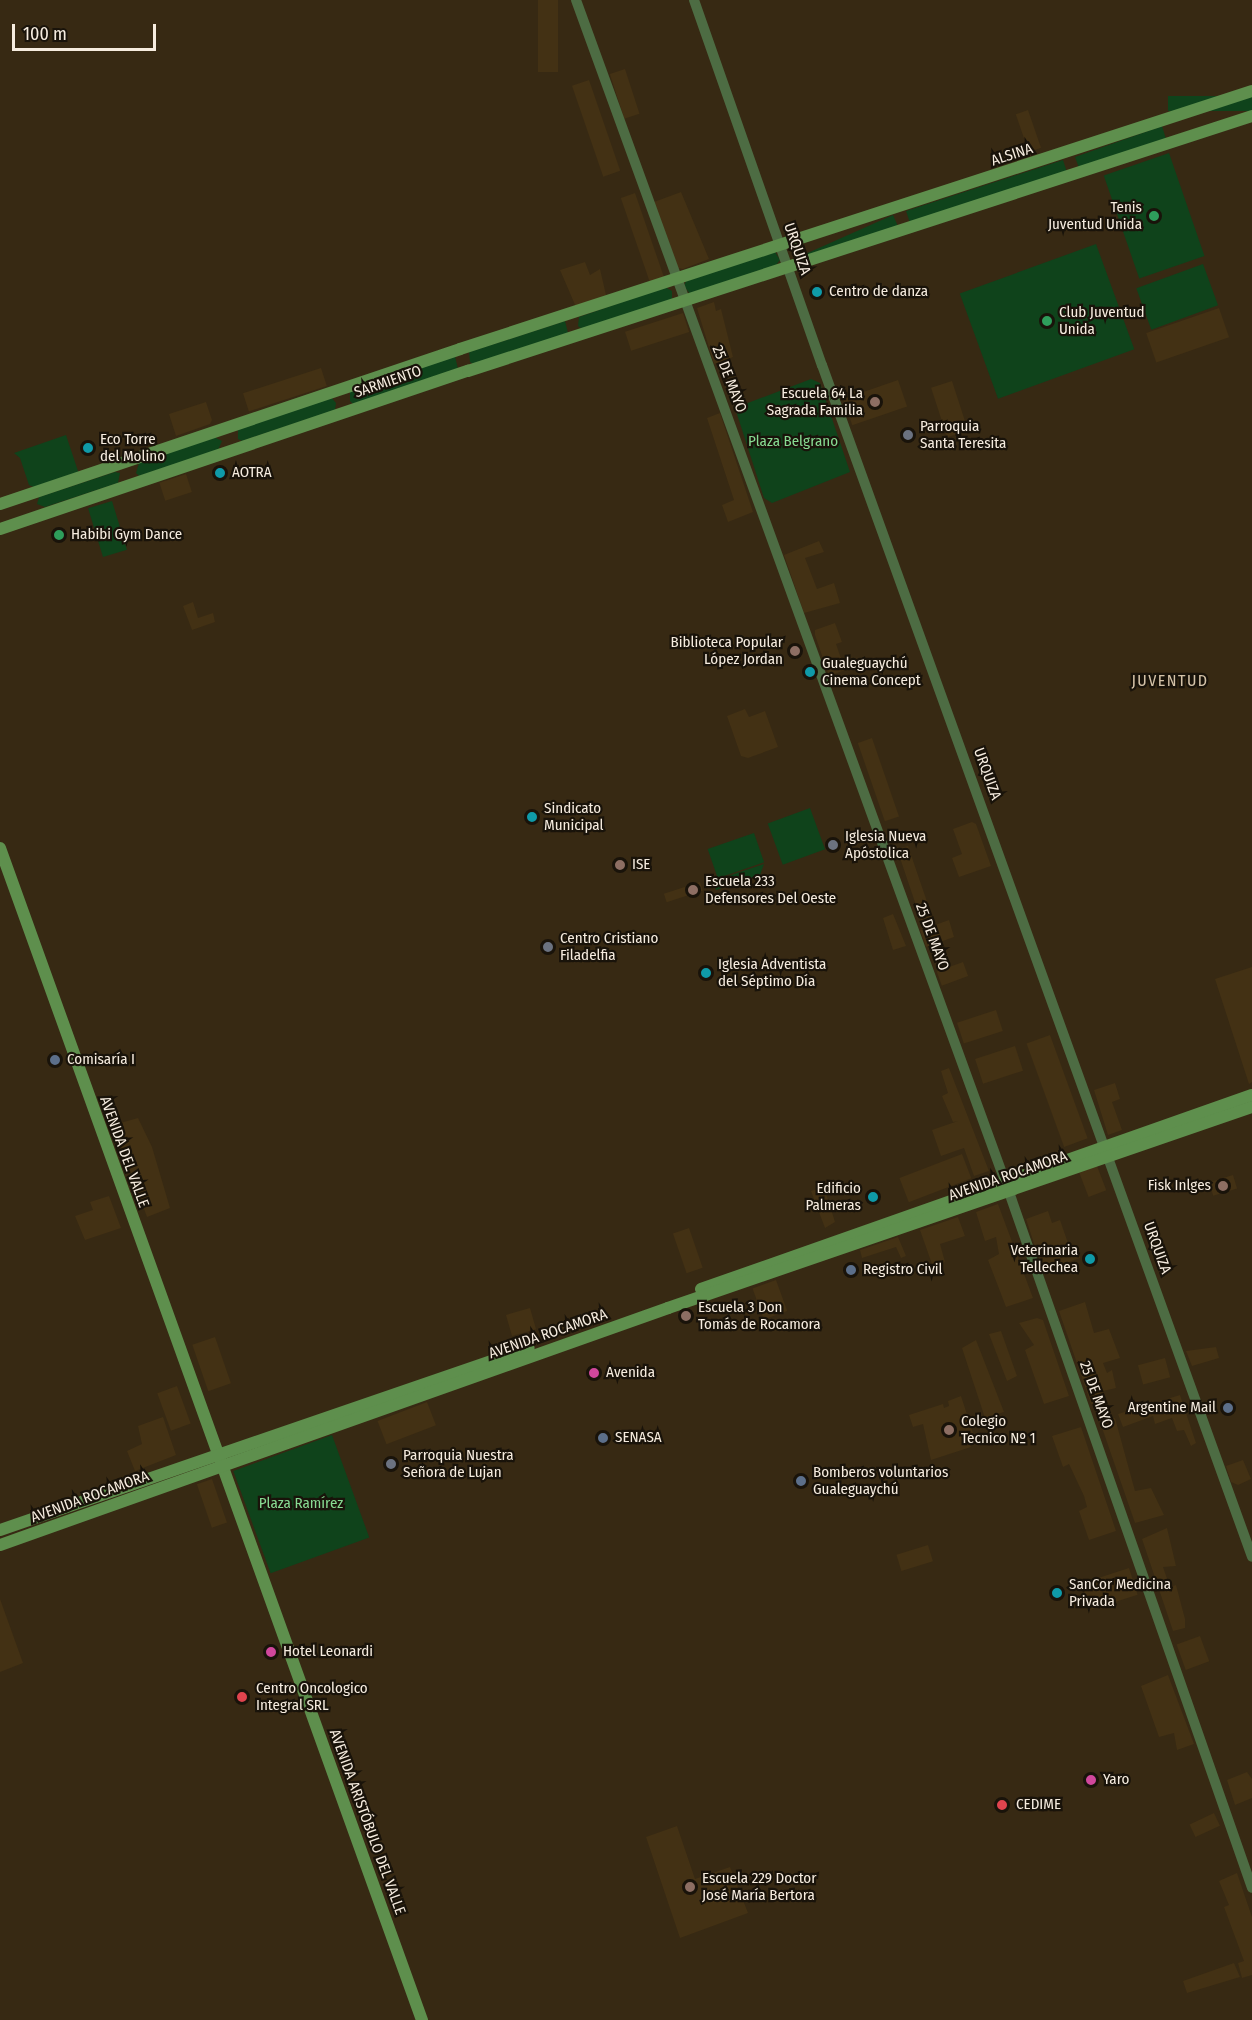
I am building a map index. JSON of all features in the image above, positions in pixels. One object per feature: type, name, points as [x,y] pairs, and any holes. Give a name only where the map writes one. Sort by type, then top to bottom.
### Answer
[{"type":"main road","name":"ALSINA","points":[[780,245],[1252,91]]},
{"type":"main road","points":[[787,267],[1252,116]]},
{"type":"main road","name":"SARMIENTO","points":[[0,504],[780,245]]},
{"type":"main road","name":"SARMIENTO","points":[[0,529],[73,502],[787,267]]},
{"type":"main road","name":"AVENIDA DEL VALLE","points":[[0,848],[220,1460]]},
{"type":"main road","points":[[1106,1152],[1252,1095]]},
{"type":"main road","points":[[1106,1152],[1252,1107]]},
{"type":"main road","name":"AVENIDA ROCAMORA","points":[[0,1530],[220,1460],[1106,1152]]},
{"type":"main road","name":"AVENIDA ROCAMORA","points":[[0,1545],[220,1460]]},
{"type":"main road","name":"AVENIDA ARISTÓBULO DEL VALLE","points":[[220,1460],[422,2020]]},
{"type":"street","name":"25 DE MAYO","points":[[576,0],[683,302],[1007,1186],[1252,1888]]},
{"type":"street","name":"URQUIZA","points":[[694,0],[787,267],[1252,1557]]},
{"type":"shaded area","points":[[538,0],[558,0],[558,72],[538,72]]},
{"type":"shaded area","points":[[625,69],[640,114],[624,119],[610,74]]},
{"type":"shaded area","points":[[589,80],[620,171],[603,177],[572,86]]},
{"type":"shaded area","points":[[1028,110],[1041,148],[1029,152],[1016,114]]},
{"type":"shaded area","points":[[681,192],[709,259],[683,269],[678,268],[654,202]]},
{"type":"shaded area","points":[[635,193],[665,279],[650,284],[621,198]]},
{"type":"shaded area","points":[[585,262],[590,275],[600,269],[606,295],[576,307],[560,270]]},
{"type":"shaded area","points":[[714,302],[716,311],[721,309],[733,357],[714,364],[697,308]]},
{"type":"shaded area","points":[[1219,308],[1229,337],[1156,362],[1146,333]]},
{"type":"shaded area","points":[[683,313],[689,332],[631,351],[625,332]]},
{"type":"shaded area","points":[[321,368],[327,386],[249,411],[243,393]]},
{"type":"shaded area","name":"Escuela 64 La Sagrada Familia","points":[[898,380],[907,406],[852,425],[843,399]]},
{"type":"shaded area","points":[[952,381],[968,430],[947,437],[931,388]]},
{"type":"shaded area","points":[[206,402],[212,420],[210,424],[176,436],[169,414]]},
{"type":"shaded area","points":[[720,413],[753,512],[728,522],[722,505],[734,500],[707,418]]},
{"type":"shaded area","points":[[186,474],[192,492],[165,501],[159,483]]},
{"type":"shaded area","points":[[819,541],[824,552],[805,558],[817,589],[834,583],[840,603],[804,613],[784,555]]},
{"type":"shaded area","points":[[193,602],[198,618],[213,613],[215,622],[192,630],[183,606]]},
{"type":"shaded area","points":[[835,623],[842,642],[836,644],[845,670],[829,676],[815,630]]},
{"type":"shaded area","points":[[745,709],[749,717],[765,711],[778,747],[748,758],[741,756],[727,716]]},
{"type":"shaded area","points":[[872,738],[899,816],[885,821],[858,743]]},
{"type":"shaded area","points":[[972,822],[976,824],[991,866],[959,877],[952,858],[962,854],[953,829]]},
{"type":"shaded area","points":[[908,846],[935,925],[949,920],[954,937],[926,947],[920,930],[924,929],[897,849]]},
{"type":"shaded area","points":[[700,882],[703,891],[667,902],[664,894]]},
{"type":"shaded area","points":[[893,914],[906,946],[893,950],[883,918]]},
{"type":"shaded area","points":[[963,962],[968,976],[942,986],[937,972]]},
{"type":"shaded area","points":[[1252,967],[1252,1082],[1249,1084],[1215,979]]},
{"type":"shaded area","points":[[996,1010],[1003,1031],[964,1044],[957,1023]]},
{"type":"shaded area","points":[[1050,1035],[1088,1138],[1064,1147],[1027,1044]]},
{"type":"shaded area","points":[[1015,1046],[1023,1071],[983,1084],[975,1059]]},
{"type":"shaded area","points":[[949,1068],[989,1171],[974,1176],[964,1148],[941,1156],[932,1130],[958,1121],[953,1122],[942,1096],[948,1093],[941,1071]]},
{"type":"shaded area","points":[[1115,1083],[1120,1099],[1112,1102],[1122,1130],[1108,1135],[1094,1090]]},
{"type":"shaded area","points":[[138,1118],[152,1147],[170,1208],[147,1217],[113,1125]]},
{"type":"shaded area","points":[[962,1154],[971,1178],[909,1202],[899,1178]]},
{"type":"shaded area","points":[[1097,1166],[1106,1190],[1089,1197],[1079,1173]]},
{"type":"shaded area","name":"Fisk Inlges","points":[[1233,1175],[1237,1188],[1213,1196],[1209,1182]]},
{"type":"shaded area","points":[[824,1187],[835,1222],[825,1228],[811,1191]]},
{"type":"shaded area","points":[[109,1196],[121,1228],[85,1240],[75,1216],[93,1210],[90,1202]]},
{"type":"shaded area","points":[[998,1204],[1033,1298],[1006,1307],[988,1260],[999,1254],[996,1237],[985,1241],[976,1212]]},
{"type":"shaded area","points":[[1048,1211],[1052,1223],[1060,1220],[1069,1246],[1076,1244],[1080,1258],[1043,1271],[1026,1219]]},
{"type":"shaded area","points":[[958,1217],[965,1236],[940,1244],[945,1262],[933,1267],[920,1230]]},
{"type":"shaded area","points":[[689,1228],[703,1268],[687,1273],[673,1234]]},
{"type":"shaded area","points":[[898,1237],[906,1256],[901,1258],[896,1247],[862,1258],[860,1250]]},
{"type":"shaded area","points":[[776,1280],[787,1311],[764,1320],[753,1289]]},
{"type":"shaded area","points":[[1085,1302],[1094,1333],[1109,1329],[1120,1358],[1103,1363],[1107,1373],[1112,1370],[1116,1388],[1103,1391],[1098,1398],[1102,1401],[1091,1404],[1059,1311]]},
{"type":"shaded area","points":[[530,1308],[536,1329],[512,1336],[506,1315]]},
{"type":"shaded area","points":[[1037,1318],[1043,1320],[1069,1396],[1044,1404],[1025,1350],[1034,1345],[1019,1323]]},
{"type":"shaded area","points":[[1001,1331],[1017,1376],[1007,1381],[989,1334]]},
{"type":"shaded area","points":[[215,1337],[231,1383],[208,1391],[192,1345]]},
{"type":"shaded area","points":[[976,1340],[1004,1412],[985,1418],[962,1348]]},
{"type":"shaded area","points":[[1216,1347],[1219,1358],[1192,1366],[1186,1351]]},
{"type":"shaded area","points":[[1165,1358],[1170,1377],[1143,1385],[1138,1365]]},
{"type":"shaded area","points":[[177,1386],[191,1424],[171,1431],[157,1393]]},
{"type":"shaded area","points":[[1180,1395],[1196,1443],[1191,1446],[1184,1430],[1177,1431],[1172,1418],[1155,1424],[1153,1416],[1123,1427],[1118,1414]]},
{"type":"shaded area","name":"Colegio Tecnico Nº 1","points":[[961,1396],[974,1436],[968,1438],[971,1447],[931,1460],[923,1424],[913,1427],[909,1415],[943,1404],[944,1408],[949,1406],[948,1401]]},
{"type":"shaded area","points":[[427,1402],[436,1425],[386,1444],[378,1421]]},
{"type":"shaded area","points":[[163,1417],[176,1455],[135,1471],[127,1451],[142,1444],[138,1426]]},
{"type":"shaded area","points":[[1115,1418],[1135,1491],[1151,1488],[1164,1515],[1135,1523],[1100,1422]]},
{"type":"shaded area","points":[[1081,1427],[1116,1531],[1089,1540],[1079,1511],[1087,1507],[1084,1496],[1069,1464],[1063,1467],[1052,1436]]},
{"type":"shaded area","points":[[1243,1460],[1251,1479],[1238,1485],[1231,1482],[1226,1466]]},
{"type":"shaded area","points":[[212,1479],[227,1522],[212,1528],[197,1484]]},
{"type":"shaded area","points":[[1167,1528],[1176,1566],[1163,1567],[1170,1587],[1176,1585],[1185,1619],[1185,1628],[1173,1631],[1142,1539]]},
{"type":"shaded area","points":[[928,1545],[933,1561],[901,1571],[896,1555]]},
{"type":"shaded area","points":[[1129,1568],[1138,1595],[1090,1610],[1081,1583]]},
{"type":"shaded area","points":[[0,1599],[23,1663],[0,1672]]},
{"type":"shaded area","points":[[1200,1636],[1209,1661],[1186,1670],[1177,1645]]},
{"type":"shaded area","points":[[1168,1675],[1194,1744],[1177,1750],[1174,1733],[1159,1737],[1141,1686]]},
{"type":"shaded area","points":[[1247,1772],[1252,1779],[1252,1798],[1235,1805],[1227,1780]]},
{"type":"shaded area","points":[[1214,1813],[1220,1826],[1195,1837],[1190,1824]]},
{"type":"shaded area","points":[[677,1826],[695,1879],[730,1867],[748,1913],[680,1938],[646,1837]]},
{"type":"shaded area","points":[[1237,1873],[1252,1917],[1252,1975],[1242,1978],[1238,1963],[1244,1961],[1224,1907],[1229,1905],[1219,1881]]},
{"type":"shaded area","points":[[1234,1963],[1240,1977],[1187,1993],[1183,1981]]},
{"type":"green space","points":[[1168,96],[1252,96],[1252,111],[1168,111]]},
{"type":"green space","points":[[1162,126],[1166,139],[1079,168],[1075,157]]},
{"type":"green space","name":"Tenis Juventud Unida","points":[[1169,153],[1204,256],[1139,279],[1104,175]]},
{"type":"green space","points":[[1063,160],[1067,172],[910,223],[906,211]]},
{"type":"green space","points":[[893,215],[898,226],[799,270],[794,259]]},
{"type":"green space","name":"Club Juventud Unida","points":[[1096,244],[1134,349],[998,399],[960,294]]},
{"type":"green space","points":[[775,252],[780,260],[776,265],[690,294],[684,286],[686,281]]},
{"type":"green space","points":[[1203,264],[1218,305],[1151,330],[1136,288]]},
{"type":"green space","points":[[665,287],[672,291],[672,300],[582,329],[578,326],[579,317]]},
{"type":"green space","points":[[565,321],[568,333],[473,364],[470,362],[469,352]]},
{"type":"green space","points":[[455,356],[458,369],[353,404],[350,401],[350,391]]},
{"type":"green space","name":"Plaza Belgrano","points":[[811,379],[820,383],[850,472],[772,503],[764,498],[736,411],[740,406]]},
{"type":"green space","points":[[331,397],[336,403],[335,410],[242,441],[238,439],[238,429]]},
{"type":"green space","points":[[66,435],[79,474],[36,488],[29,485],[20,458],[14,453]]},
{"type":"green space","points":[[214,437],[222,441],[218,450],[139,476],[136,473],[139,463]]},
{"type":"green space","points":[[115,472],[120,473],[118,483],[45,507],[37,504],[39,497]]},
{"type":"green space","points":[[112,501],[127,550],[103,557],[88,508]]},
{"type":"green space","points":[[810,808],[825,849],[783,865],[768,823]]},
{"type":"green space","points":[[754,833],[764,862],[718,878],[708,849]]},
{"type":"green space","points":[[764,864],[760,875],[716,890],[713,881]]},
{"type":"green space","name":"Plaza Ramírez","points":[[332,1435],[369,1537],[271,1573],[233,1471]]},
{"type":"place","name":"Tenis Juventud Unida","points":[[1154,216]]},
{"type":"place","name":"Centro de danza","points":[[817,292]]},
{"type":"place","name":"Club Juventud Unida","points":[[1047,321]]},
{"type":"place","name":"Escuela 64 La Sagrada Familia","points":[[875,402]]},
{"type":"place","name":"Parroquia Santa Teresita","points":[[908,435]]},
{"type":"place","name":"Eco Torre del Molino","points":[[88,448]]},
{"type":"place","name":"AOTRA","points":[[220,473]]},
{"type":"place","name":"Habibi Gym Dance","points":[[59,535]]},
{"type":"place","name":"Biblioteca Popular López Jordan","points":[[795,651]]},
{"type":"place","name":"Gualeguaychú Cinema Concept","points":[[810,672]]},
{"type":"place","name":"Sindicato Municipal","points":[[532,817]]},
{"type":"place","name":"Iglesia Nueva Apóstolica","points":[[833,845]]},
{"type":"place","name":"ISE","points":[[620,865]]},
{"type":"place","name":"Escuela 233 Defensores Del Oeste","points":[[693,890]]},
{"type":"place","name":"Centro Cristiano Filadelfia","points":[[548,947]]},
{"type":"place","name":"Iglesia Adventista del Séptimo Día","points":[[706,973]]},
{"type":"place","name":"Comisaría I","points":[[55,1060]]},
{"type":"place","name":"Fisk Inlges","points":[[1223,1186]]},
{"type":"place","name":"Edificio Palmeras","points":[[873,1197]]},
{"type":"place","name":"Veterinaria Tellechea","points":[[1090,1259]]},
{"type":"place","name":"Registro Civil","points":[[851,1270]]},
{"type":"place","name":"Escuela 3 Don Tomás de Rocamora","points":[[686,1316]]},
{"type":"place","name":"Avenida","points":[[594,1373]]},
{"type":"place","name":"Argentine Mail","points":[[1228,1408]]},
{"type":"place","name":"Colegio Tecnico Nº 1","points":[[949,1430]]},
{"type":"place","name":"SENASA","points":[[603,1438]]},
{"type":"place","name":"Parroquia Nuestra Señora de Lujan","points":[[391,1464]]},
{"type":"place","name":"Bomberos voluntarios Gualeguaychú","points":[[801,1481]]},
{"type":"place","name":"SanCor Medicina Privada","points":[[1057,1593]]},
{"type":"place","name":"Hotel Leonardi","points":[[271,1652]]},
{"type":"place","name":"Centro Oncologico Integral SRL","points":[[242,1697]]},
{"type":"place","name":"Yaro","points":[[1091,1780]]},
{"type":"place","name":"CEDIME","points":[[1002,1805]]},
{"type":"place","name":"Escuela 229 Doctor José María Bertora","points":[[690,1887]]},
{"type":"district","name":"JUVENTUD","points":[[1170,681]]}]
